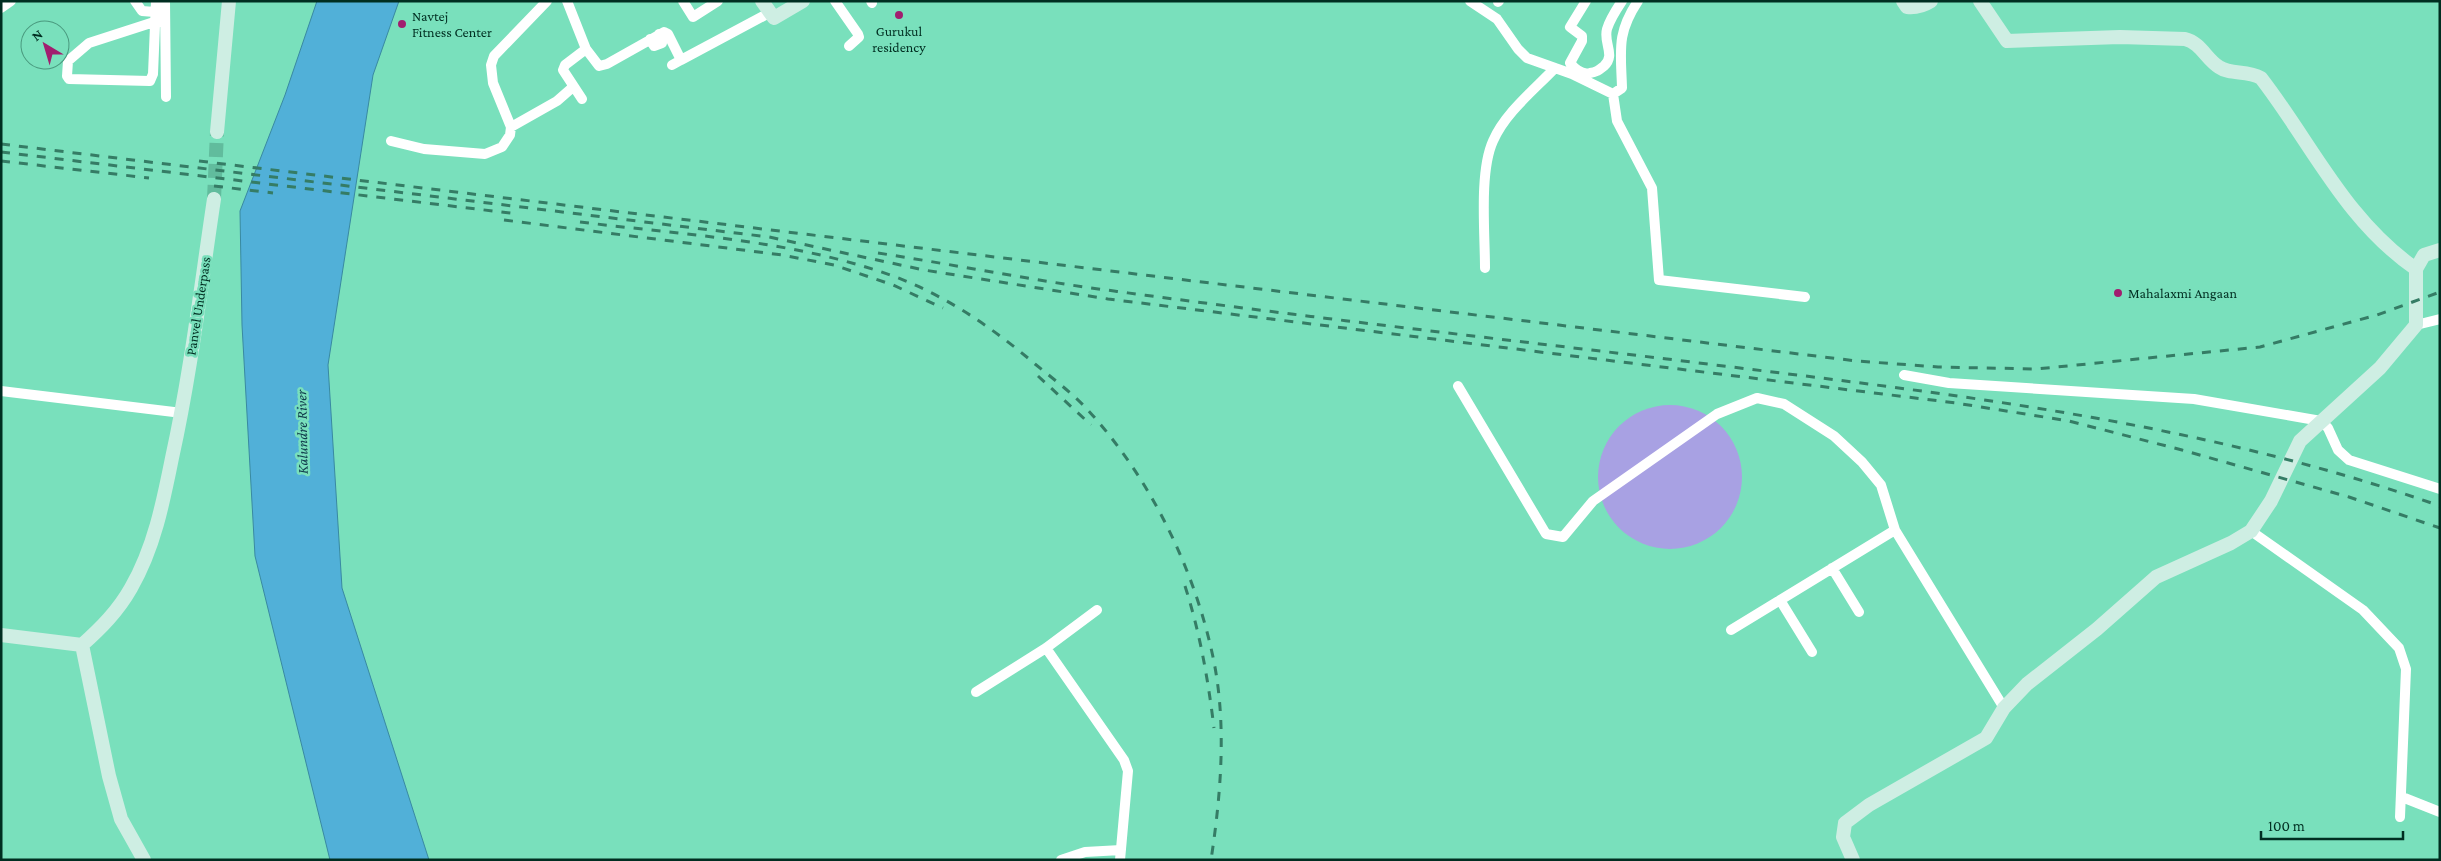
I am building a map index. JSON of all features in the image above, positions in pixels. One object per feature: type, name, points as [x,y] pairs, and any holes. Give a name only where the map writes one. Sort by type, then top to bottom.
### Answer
[{"type":"street","points":[[1,8],[12,1]]},
{"type":"street","points":[[135,1],[142,11],[165,22]]},
{"type":"street","points":[[155,17],[89,42],[68,61],[67,76],[70,79],[150,81],[153,74],[156,1]]},
{"type":"street","points":[[165,1],[166,97]]},
{"type":"street","points":[[217,132],[229,1]]},
{"type":"street","points":[[391,141],[424,148],[485,154],[502,147],[510,135],[511,127],[493,83],[491,65],[494,56],[547,1]]},
{"type":"street","points":[[567,1],[586,49],[600,66],[607,64],[664,32],[668,34],[677,63],[765,7],[774,18],[803,1]]},
{"type":"street","points":[[683,1],[693,17],[705,5],[718,1]]},
{"type":"street","points":[[835,1],[858,34],[859,38],[849,46]]},
{"type":"street","points":[[1470,1],[1497,20],[1527,58],[1572,74],[1613,94]]},
{"type":"street","points":[[1586,1],[1570,27],[1582,36],[1582,41],[1570,63],[1579,72],[1587,74],[1597,72],[1608,62],[1610,55],[1606,41],[1607,30],[1622,1]]},
{"type":"street","points":[[1613,94],[1622,88],[1621,35],[1628,15],[1638,1]]},
{"type":"street","points":[[1903,1],[1907,7],[1913,8],[1923,6],[1931,1]]},
{"type":"street","points":[[1980,1],[2007,41],[2120,37],[2145,40],[2186,39],[2194,41],[2218,67],[2226,70],[2253,73],[2261,78],[2341,194],[2391,252],[2416,269]]},
{"type":"street","points":[[582,99],[563,70],[565,65],[586,49]]},
{"type":"street","points":[[1485,268],[1484,184],[1492,142],[1520,104],[1555,68]]},
{"type":"street","points":[[153,74],[166,74]]},
{"type":"street","points":[[511,127],[556,101],[573,87]]},
{"type":"street","points":[[1613,94],[1616,121],[1652,188],[1659,280],[1805,297]]},
{"type":"street","name":"Panvel Underpass","points":[[82,645],[109,621],[131,588],[147,554],[160,518],[182,413],[214,199]]},
{"type":"street","points":[[2416,325],[2416,269],[2424,256],[2440,250]]},
{"type":"street","points":[[1853,860],[1844,837],[1845,823],[1869,805],[1986,738],[2004,708],[2027,684],[2097,629],[2156,577],[2231,543],[2251,531],[2271,500],[2300,441],[2380,368],[2416,325],[2440,319]]},
{"type":"street","points":[[1904,375],[1949,383],[2194,399],[2321,421],[2328,428],[2338,450],[2350,460],[2440,488]]},
{"type":"street","points":[[1458,386],[1546,534],[1563,537],[1593,502],[1717,414],[1757,398],[1784,404],[1834,436],[1862,462],[1881,484],[1895,530],[2004,708]]},
{"type":"street","points":[[1,391],[182,413]]},
{"type":"street","points":[[1731,630],[1895,530]]},
{"type":"street","points":[[2251,531],[2362,610],[2399,648],[2406,669],[2400,816]]},
{"type":"street","points":[[1832,568],[1859,612]]},
{"type":"street","points":[[1780,600],[1812,652]]},
{"type":"street","points":[[976,692],[1046,648],[1097,610]]},
{"type":"street","points":[[1,635],[82,645],[109,776],[121,819],[144,860]]},
{"type":"street","points":[[1046,648],[1124,760],[1128,771],[1120,855],[1085,852],[1061,860]]},
{"type":"street","points":[[2402,797],[2440,812]]},
{"type":"shaded area","points":[[1670,405],[1697,411],[1710,417],[1721,426],[1730,437],[1736,450],[1742,477],[1736,504],[1730,517],[1721,528],[1710,537],[1697,543],[1670,549],[1643,543],[1630,537],[1619,528],[1610,517],[1604,504],[1598,477],[1604,450],[1610,437],[1619,426],[1630,417],[1643,411]]},
{"type":"water","name":"Kalundre River","points":[[317,1],[399,1],[373,75],[328,365],[342,588],[429,860],[330,860],[255,556],[242,325],[240,211],[285,95]]},
{"type":"tunnel","points":[[214,199],[217,132]]},
{"type":"railway","points":[[1,144],[769,237],[924,270],[1108,299],[1956,403],[2069,421],[2182,450],[2349,497],[2440,528]]},
{"type":"railway","points":[[1,152],[518,214]]},
{"type":"railway","points":[[1,161],[149,178]]},
{"type":"railway","points":[[199,161],[1857,361],[1938,367],[2036,369],[2260,347],[2377,315],[2440,292]]},
{"type":"railway","points":[[214,186],[273,193]]},
{"type":"railway","points":[[504,220],[782,255],[834,265],[893,285],[943,308]]},
{"type":"railway","points":[[580,222],[738,240],[817,254],[893,276],[950,303],[985,325],[1061,385],[1086,408],[1130,463],[1149,493],[1181,557],[1205,623],[1217,682],[1221,733],[1220,784],[1211,860]]},
{"type":"railway","points":[[878,253],[1114,291],[1321,318],[1864,383],[2058,412],[2154,429],[2250,450],[2345,475],[2440,506]]},
{"type":"railway","points":[[1038,376],[1091,425]]},
{"type":"railway","points":[[1185,586],[1203,656],[1214,728]]},
{"type":"place","name":"Gurukul residency","points":[[899,15]]},
{"type":"place","name":"Navtej Fitness Center","points":[[402,24]]},
{"type":"place","name":"Mahalaxmi Angaan","points":[[2118,293]]}]
